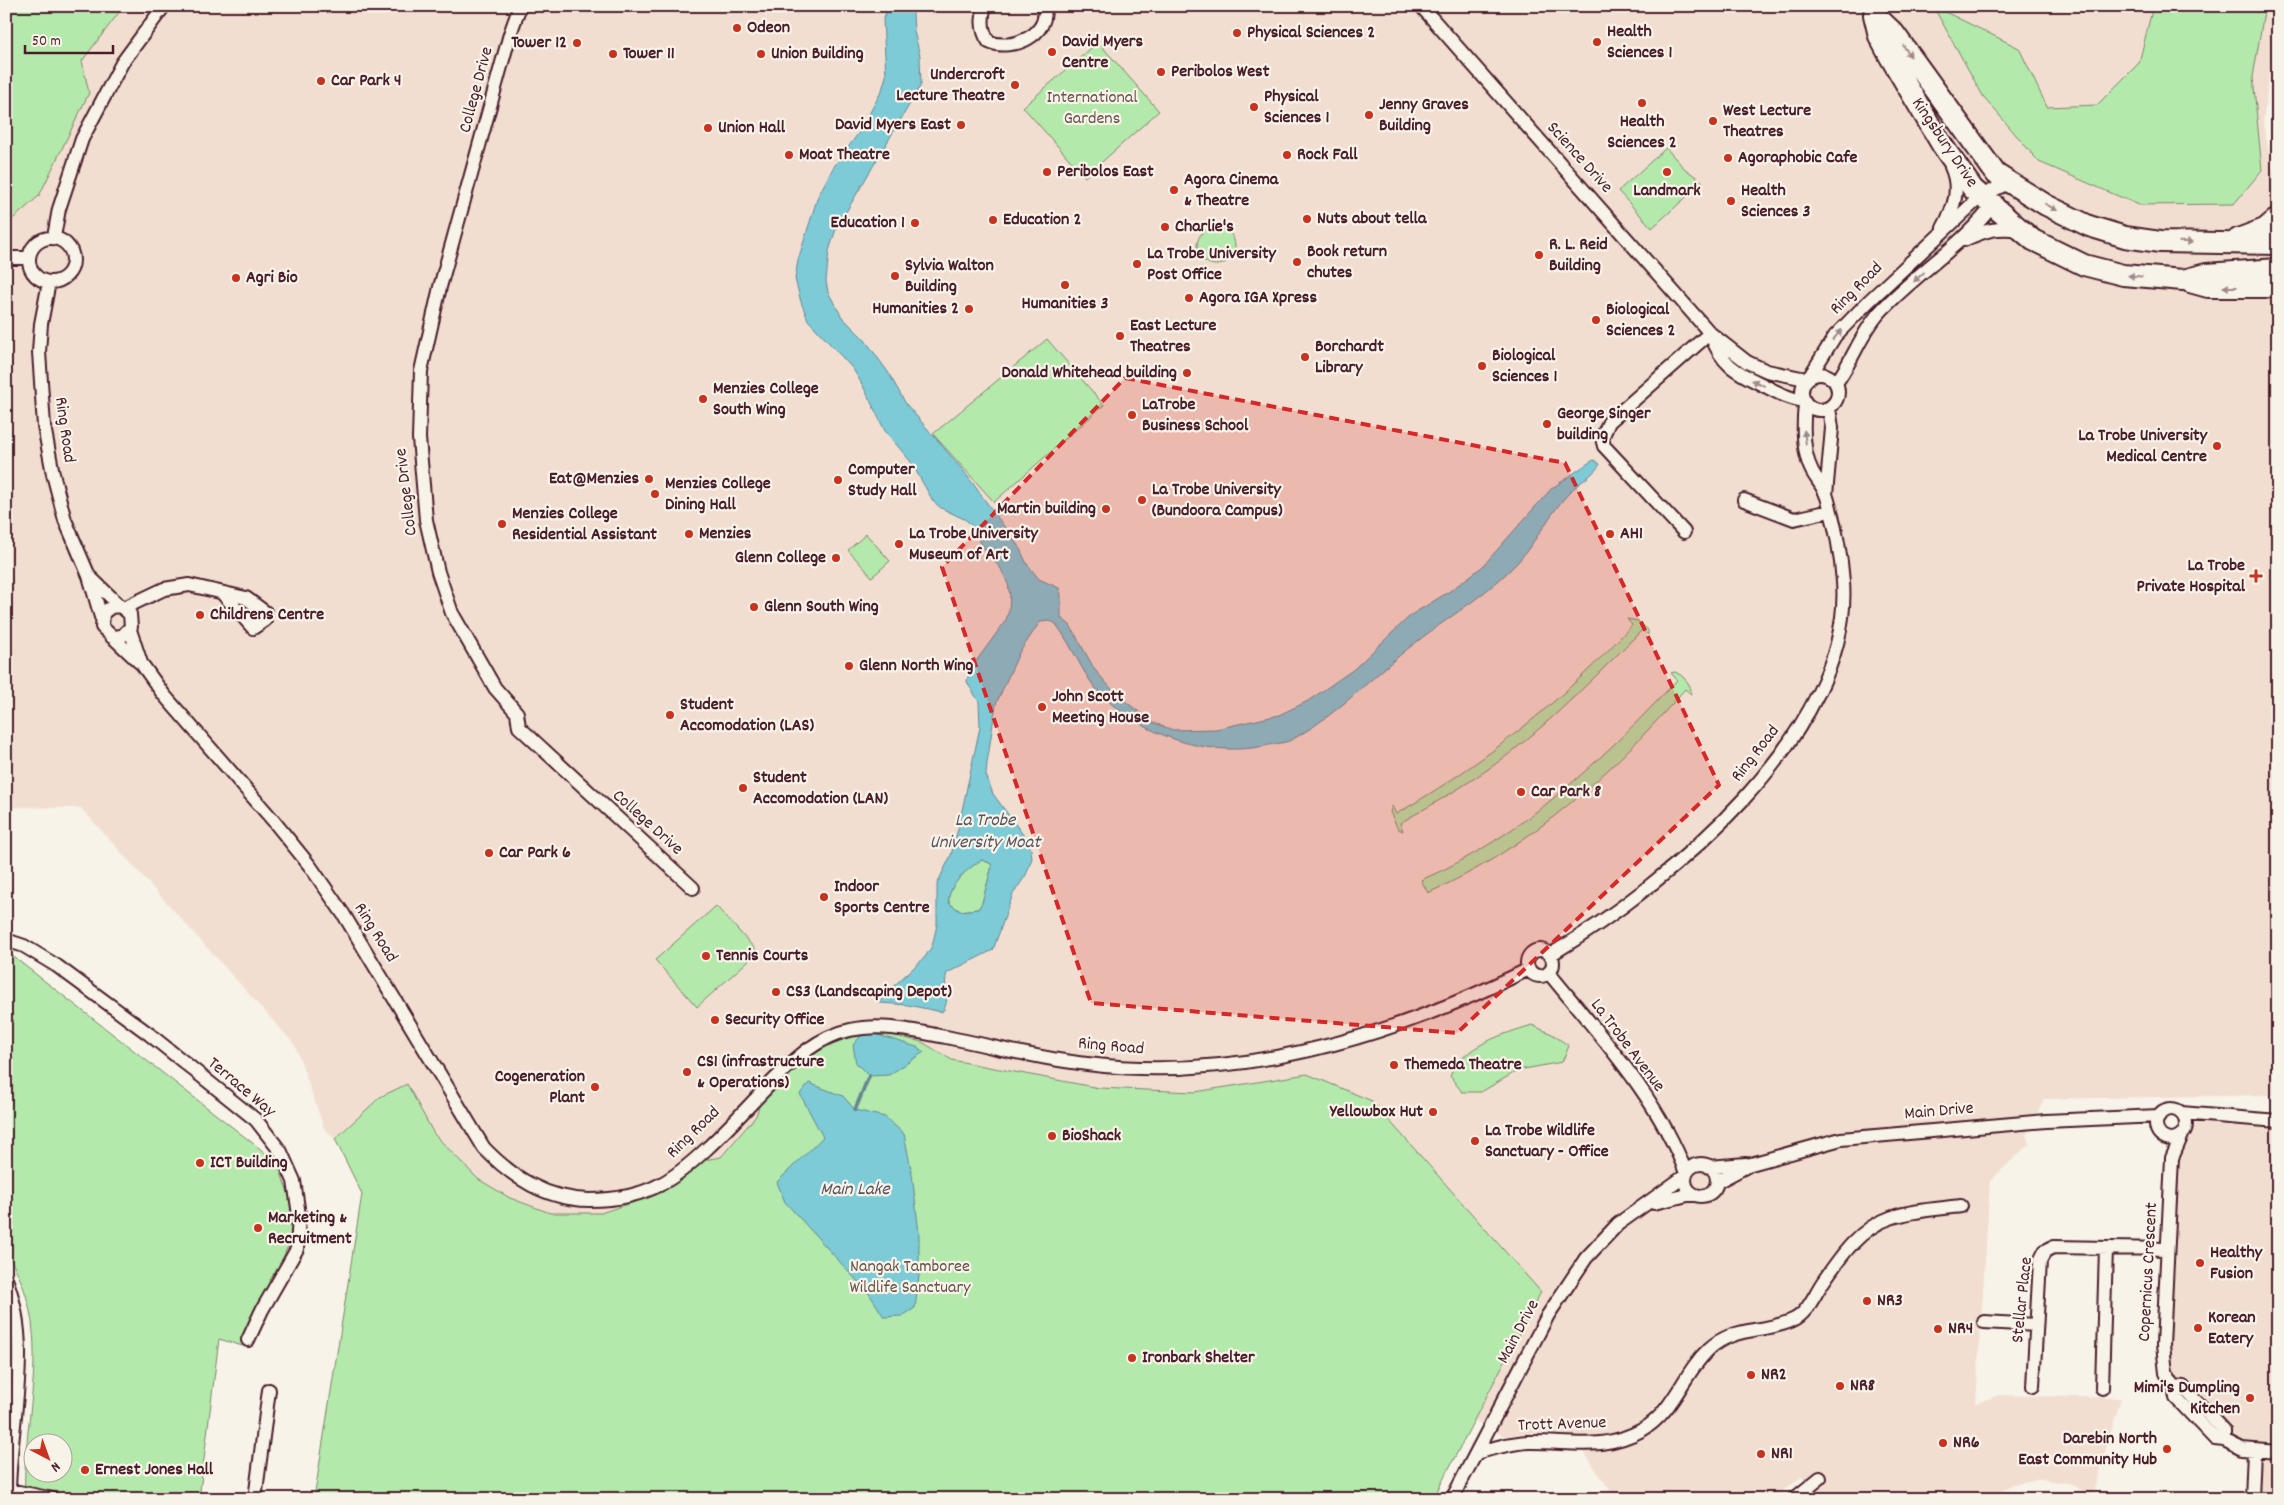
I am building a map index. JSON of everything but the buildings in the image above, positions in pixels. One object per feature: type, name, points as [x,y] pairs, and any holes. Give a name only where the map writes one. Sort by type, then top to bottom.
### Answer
[{"type":"main road","name":"Kingsbury Drive","points":[[1871,11],[1879,36],[1890,57],[1942,145],[1973,189],[2021,231],[2056,253],[2084,265],[2123,275],[2183,280],[2206,274],[2278,269]]},
{"type":"main road","name":"Kingsbury Drive","points":[[1871,11],[1894,33],[1996,174],[2067,216],[2125,237],[2160,242],[2278,244]]},
{"type":"main road","points":[[2229,243],[2265,228],[2278,218]]},
{"type":"main road","points":[[2183,280],[2208,287],[2278,287]]},
{"type":"street","points":[[54,238],[59,209],[82,139],[122,63],[164,6]]},
{"type":"street","name":"College Drive","points":[[520,6],[510,34],[443,278],[421,371],[419,460],[426,520],[438,572],[452,613],[495,688],[517,713],[519,727],[693,888]]},
{"type":"street","points":[[985,7],[983,34],[989,42],[1006,47],[1026,40],[1034,33],[1044,12],[1057,6]]},
{"type":"street","name":"Science Drive","points":[[1421,6],[1710,332],[1747,362],[1767,371],[1808,378]]},
{"type":"street","name":"Ring Road","points":[[1940,235],[1954,207],[1956,178],[1942,145]]},
{"type":"street","name":"Ring Road","points":[[1808,378],[1835,336],[1875,294],[1940,235],[2010,182]]},
{"type":"street","name":"Ring Road","points":[[1836,383],[1855,347],[1881,310],[1955,245],[1986,201]]},
{"type":"street","name":"Ring Road","points":[[1955,245],[1992,229],[2005,227],[2021,231]]},
{"type":"street","points":[[54,238],[66,243],[70,249],[73,262],[68,275],[56,282],[49,282],[36,277],[32,272],[28,258],[34,245],[39,240],[54,238]]},
{"type":"street","points":[[6,258],[28,258]]},
{"type":"street","name":"Ring Road","points":[[49,282],[41,324],[39,352],[44,426],[53,474],[65,520],[89,576],[101,617]]},
{"type":"street","points":[[1684,532],[1604,446],[1602,438],[1609,422],[1710,332]]},
{"type":"street","name":"Science Drive","points":[[1710,332],[1719,355],[1739,374],[1785,398],[1804,402]]},
{"type":"street","points":[[1739,374],[1747,362]]},
{"type":"street","points":[[1824,374],[1836,383],[1838,396],[1829,408],[1814,410],[1804,402],[1802,387],[1808,378],[1824,374]]},
{"type":"street","name":"Ring Road","points":[[1550,955],[1587,934],[1634,900],[1712,832],[1739,803],[1801,724],[1814,704],[1832,665],[1842,622],[1844,593],[1842,561],[1826,495],[1811,469],[1803,422],[1804,402]]},
{"type":"street","name":"Ring Road","points":[[1826,495],[1832,428],[1829,408]]},
{"type":"street","points":[[1744,500],[1794,519],[1830,511]]},
{"type":"street","name":"Ring Road","points":[[89,576],[122,607]]},
{"type":"street","points":[[141,663],[102,627],[101,617],[107,609],[122,607],[172,587],[189,585],[222,593]]},
{"type":"street","points":[[112,637],[122,636],[156,592]]},
{"type":"street","points":[[122,607],[130,614],[131,626]]},
{"type":"street","name":"Ring Road","points":[[131,626],[141,663],[164,695],[272,819],[320,880],[344,915],[484,1148],[510,1173],[526,1183],[544,1192],[565,1198],[603,1200],[623,1197],[661,1185],[701,1152],[799,1056],[825,1038],[854,1029],[892,1027],[1086,1064],[1162,1068],[1212,1066],[1274,1058],[1359,1038],[1471,998],[1528,969]]},
{"type":"street","name":"Terrace Way","points":[[6,940],[24,946],[57,966],[149,1034],[256,1120],[281,1152],[294,1181],[299,1215],[297,1249],[262,1310],[248,1340]]},
{"type":"street","points":[[1541,950],[1550,955],[1553,965],[1549,973],[1539,976],[1528,969],[1528,958],[1533,952],[1541,950]]},
{"type":"street","name":"La Trobe Avenue","points":[[1549,973],[1628,1071],[1674,1142],[1686,1174]]},
{"type":"street","points":[[2161,1135],[2156,1124],[2158,1116],[2171,1109],[2181,1113],[2278,1122]]},
{"type":"street","points":[[2181,1113],[2186,1122],[2184,1132]]},
{"type":"street","name":"Main Drive","points":[[1717,1182],[1751,1164],[1842,1139],[2046,1121],[2158,1116]]},
{"type":"street","points":[[2134,1118],[2161,1135],[2174,1139],[2217,1116]]},
{"type":"street","name":"Copernicus Crescent","points":[[2184,1132],[2172,1158],[2163,1359],[2166,1372],[2174,1386],[2183,1387],[2224,1431],[2224,1440],[2242,1449],[2278,1452]]},
{"type":"street","name":"Copernicus Crescent","points":[[2161,1135],[2172,1158]]},
{"type":"street","name":"La Trobe Avenue","points":[[1674,1142],[1706,1165]]},
{"type":"street","name":"Main Drive","points":[[1706,1165],[1751,1164]]},
{"type":"street","points":[[1696,1165],[1706,1165],[1716,1176],[1717,1182],[1707,1195],[1692,1194],[1686,1186],[1686,1174],[1696,1165]]},
{"type":"street","name":"Main Drive","points":[[1452,1499],[1543,1323],[1563,1289],[1595,1246],[1618,1224],[1686,1174]]},
{"type":"street","name":"Main Drive","points":[[1646,1205],[1692,1194]]},
{"type":"street","name":"Trott Avenue","points":[[1476,1453],[1528,1442],[1598,1445],[1628,1436],[1649,1426],[1660,1416],[1699,1359],[1715,1344],[1733,1334],[1794,1320],[1808,1308],[1840,1259],[1869,1229],[1890,1218],[1961,1206]]},
{"type":"street","name":"Stellar Place","points":[[2033,1386],[2040,1261],[2045,1251],[2053,1247],[2167,1249]]},
{"type":"street","points":[[2102,1388],[2106,1248]]},
{"type":"street","points":[[6,1279],[16,1314],[20,1348],[19,1386],[11,1450],[9,1494],[54,1499]]},
{"type":"street","points":[[1984,1322],[2036,1325]]},
{"type":"street","points":[[255,1499],[270,1390]]},
{"type":"street","points":[[2252,1499],[2254,1450]]},
{"type":"street","points":[[1794,1499],[1820,1478]]},
{"type":"highlighted area","points":[[1125,378],[1565,463],[1719,785],[1457,1033],[1091,1003],[942,567]]},
{"type":"shaded area","name":"La Trobe University (Bundoora Campus)","points":[[6,6],[2278,6],[2263,124],[2278,193],[2278,1095],[2044,1099],[2026,1136],[2030,1143],[1990,1181],[1976,1403],[1999,1395],[2121,1398],[2092,1496],[2068,1483],[2040,1479],[2016,1483],[2004,1489],[1992,1499],[1816,1499],[1802,1477],[1771,1499],[1616,1499],[1573,1436],[1535,1433],[1504,1436],[1473,1421],[1540,1292],[1307,1074],[1195,1092],[1099,1088],[952,1060],[922,1042],[768,1078],[756,1116],[721,1157],[698,1161],[663,1192],[602,1213],[550,1213],[510,1198],[478,1179],[434,1134],[407,1084],[380,1097],[335,1139],[324,1128],[295,1045],[81,808],[6,807]]},
{"type":"shaded area","points":[[2217,1116],[2278,1121],[2278,1499],[2252,1499],[2254,1450],[2242,1449],[2165,1368],[2172,1158],[2186,1128]]},
{"type":"green space","points":[[6,6],[124,6],[82,61],[89,93],[39,196],[6,225]]},
{"type":"green space","points":[[1933,6],[2019,48],[2047,107],[2097,105],[2139,63],[2153,6],[2265,6],[2253,77],[2262,170],[2234,204],[2139,205],[2039,162],[1983,96]]},
{"type":"green space","name":"International Gardens","points":[[1098,42],[1159,111],[1085,177],[1023,107]]},
{"type":"green space","points":[[1666,148],[1684,168],[1703,182],[1652,228],[1618,191]]},
{"type":"green space","points":[[1216,227],[1223,228],[1229,233],[1234,239],[1234,253],[1229,259],[1223,264],[1216,265],[1209,264],[1203,259],[1198,253],[1197,246],[1198,239],[1203,233],[1209,228]]},
{"type":"green space","points":[[1047,339],[1104,405],[994,502],[933,434]]},
{"type":"green space","points":[[866,534],[890,561],[872,577],[848,550]]},
{"type":"green space","points":[[1627,619],[1638,621],[1648,630],[1648,635],[1642,630],[1561,709],[1509,754],[1469,782],[1400,823],[1403,831],[1398,829],[1390,812],[1392,806],[1396,814],[1460,774],[1522,729],[1579,679],[1632,625]]},
{"type":"green space","points":[[1675,672],[1687,681],[1691,694],[1685,689],[1658,720],[1599,778],[1535,831],[1465,875],[1428,893],[1421,880],[1493,842],[1559,794],[1649,710],[1677,680],[1671,673]]},
{"type":"green space","points":[[982,860],[990,863],[992,866],[982,903],[978,909],[960,911],[949,903],[951,890],[965,872]]},
{"type":"green space","name":"Tennis Courts","points":[[716,906],[758,952],[697,1007],[655,960]]},
{"type":"green space","points":[[6,951],[277,1162],[290,1198],[295,1229],[246,1347],[219,1339],[199,1499],[25,1499],[25,1482],[72,1482],[72,1432],[28,1432],[34,1374],[34,1343],[30,1313],[22,1283],[6,1252]]},
{"type":"green space","points":[[1532,1025],[1552,1034],[1569,1046],[1562,1062],[1519,1070],[1481,1092],[1462,1092],[1450,1076],[1464,1057],[1496,1037]]},
{"type":"green space","name":"Nangak Tamboree Wildlife Sanctuary","points":[[879,1032],[922,1042],[952,1060],[1099,1088],[1195,1092],[1307,1074],[1372,1101],[1541,1292],[1433,1499],[314,1499],[362,1194],[335,1139],[380,1097],[407,1084],[434,1134],[478,1179],[510,1198],[550,1213],[601,1213],[663,1192],[698,1161],[721,1157],[756,1116],[768,1078],[837,1034]]},
{"type":"green space","points":[[6,1308],[12,1340],[13,1371],[6,1434]]},
{"type":"water","name":"La Trobe University Moat","points":[[889,6],[916,6],[913,14],[914,31],[920,56],[921,85],[836,229],[829,251],[826,281],[828,292],[842,317],[865,340],[888,372],[906,404],[963,470],[1019,547],[1027,564],[1039,579],[1059,588],[1061,595],[1061,618],[1070,625],[1095,670],[1116,694],[1152,722],[1173,730],[1216,729],[1279,715],[1308,701],[1354,669],[1411,615],[1450,591],[1482,567],[1551,489],[1590,462],[1594,460],[1600,464],[1594,472],[1563,500],[1525,554],[1496,583],[1407,649],[1345,703],[1312,727],[1288,741],[1252,748],[1230,749],[1186,743],[1165,736],[1126,715],[1099,693],[1055,623],[1050,621],[1040,622],[1019,653],[996,704],[986,775],[993,794],[1027,840],[1032,858],[1026,875],[1013,894],[993,950],[947,973],[947,998],[942,1012],[908,1005],[880,1003],[883,996],[925,957],[932,946],[937,925],[937,884],[951,855],[980,727],[979,702],[967,682],[969,671],[1006,620],[1010,596],[1008,584],[1001,569],[983,547],[972,526],[966,520],[941,508],[933,501],[911,462],[885,431],[853,369],[808,320],[795,279],[798,260],[818,196],[833,168],[860,131],[882,90],[886,76],[883,19]],"holes":[[[982,860],[990,863],[992,866],[982,903],[978,909],[960,911],[949,903],[951,891],[965,872]]]},
{"type":"water","points":[[865,1031],[917,1047],[924,1052],[889,1075],[869,1076],[856,1063],[853,1045]]},
{"type":"water","name":"Main Lake","points":[[809,1083],[843,1096],[855,1110],[885,1117],[904,1134],[912,1174],[919,1233],[919,1276],[915,1308],[902,1316],[884,1317],[870,1295],[785,1202],[777,1182],[823,1137],[800,1094]]},
{"type":"waterway","points":[[855,1110],[869,1076]]},
{"type":"place","name":"Odeon","points":[[737,28]]},
{"type":"place","name":"Physical Sciences 2","points":[[1237,33]]},
{"type":"place","name":"Health Sciences 1","points":[[1597,42]]},
{"type":"place","name":"Tower 12","points":[[577,43]]},
{"type":"place","name":"David Myers Centre","points":[[1052,52]]},
{"type":"place","name":"Tower 11","points":[[613,54]]},
{"type":"place","name":"Union Building","points":[[761,54]]},
{"type":"place","name":"Peribolos West","points":[[1161,72]]},
{"type":"place","name":"Car Park 4","points":[[321,81]]},
{"type":"place","name":"Undercroft Lecture Theatre","points":[[1015,85]]},
{"type":"place","name":"Health Sciences 2","points":[[1642,103]]},
{"type":"place","name":"Physical Sciences 1","points":[[1254,107]]},
{"type":"place","name":"Jenny Graves Building","points":[[1369,115]]},
{"type":"place","name":"West Lecture Theatres","points":[[1713,121]]},
{"type":"place","name":"David Myers East","points":[[961,125]]},
{"type":"place","name":"Union Hall","points":[[708,128]]},
{"type":"place","name":"Moat Theatre","points":[[789,155]]},
{"type":"place","name":"Rock Fall","points":[[1287,155]]},
{"type":"place","name":"Agoraphobic Cafe","points":[[1728,158]]},
{"type":"place","name":"Peribolos East","points":[[1047,172]]},
{"type":"place","name":"Landmark","points":[[1667,172]]},
{"type":"place","name":"Agora Cinema & Theatre","points":[[1174,190]]},
{"type":"place","name":"Health Sciences 3","points":[[1731,201]]},
{"type":"place","name":"Nuts about tella","points":[[1307,219]]},
{"type":"place","name":"Education 2","points":[[993,220]]},
{"type":"place","name":"Education 1","points":[[915,223]]},
{"type":"place","name":"Charlie's","points":[[1165,227]]},
{"type":"place","name":"R. L. Reid Building","points":[[1539,255]]},
{"type":"place","name":"Book return chutes","points":[[1297,262]]},
{"type":"place","name":"La Trobe University Post Office","points":[[1137,264]]},
{"type":"place","name":"Sylvia Walton Building","points":[[895,276]]},
{"type":"place","name":"Agri Bio","points":[[236,278]]},
{"type":"place","name":"Humanities 3","points":[[1065,285]]},
{"type":"place","name":"Agora IGA Xpress","points":[[1189,298]]},
{"type":"place","name":"Humanities 2","points":[[969,309]]},
{"type":"place","name":"Biological Sciences 2","points":[[1596,320]]},
{"type":"place","name":"East Lecture Theatres","points":[[1120,336]]},
{"type":"place","name":"Borchardt Library","points":[[1305,357]]},
{"type":"place","name":"Biological Sciences 1","points":[[1482,366]]},
{"type":"place","name":"Donald Whitehead building","points":[[1187,373]]},
{"type":"place","name":"Menzies College South Wing","points":[[703,399]]},
{"type":"place","name":"LaTrobe Business School","points":[[1132,415]]},
{"type":"place","name":"George Singer building","points":[[1547,424]]},
{"type":"place","name":"La Trobe University Medical Centre","points":[[2217,446]]},
{"type":"place","name":"Eat@Menzies","points":[[649,479]]},
{"type":"place","name":"Computer Study Hall","points":[[838,480]]},
{"type":"place","name":"Menzies College Dining Hall","points":[[655,494]]},
{"type":"place","name":"La Trobe University (Bundoora Campus)","points":[[1142,500]]},
{"type":"place","name":"Martin building","points":[[1106,509]]},
{"type":"place","name":"Menzies College Residential Assistant","points":[[502,524]]},
{"type":"place","name":"Menzies","points":[[689,534]]},
{"type":"place","name":"AH1","points":[[1610,534]]},
{"type":"place","name":"La Trobe University Museum of Art","points":[[899,544]]},
{"type":"place","name":"Glenn College","points":[[836,558]]},
{"type":"place","name":"La Trobe Private Hospital","points":[[2256,576]]},
{"type":"place","name":"Glenn South Wing","points":[[754,607]]},
{"type":"place","name":"Childrens Centre","points":[[200,615]]},
{"type":"place","name":"Glenn North Wing","points":[[849,666]]},
{"type":"place","name":"John Scott Meeting House","points":[[1042,707]]},
{"type":"place","name":"Student Accomodation (LAS)","points":[[670,715]]},
{"type":"place","name":"Student Accomodation (LAN)","points":[[743,788]]},
{"type":"place","name":"Car Park 8","points":[[1521,792]]},
{"type":"place","name":"Car Park 6","points":[[489,853]]},
{"type":"place","name":"Indoor Sports Centre","points":[[824,897]]},
{"type":"place","name":"Tennis Courts","points":[[706,956]]},
{"type":"place","name":"CS3 (Landscaping Depot)","points":[[776,992]]},
{"type":"place","name":"Security Office","points":[[715,1020]]},
{"type":"place","name":"Themeda Theatre","points":[[1394,1065]]},
{"type":"place","name":"CS1 (infrastructure & Operations)","points":[[687,1072]]},
{"type":"place","name":"Cogeneration Plant","points":[[595,1087]]},
{"type":"place","name":"Yellowbox Hut","points":[[1433,1112]]},
{"type":"place","name":"BioShack","points":[[1052,1136]]},
{"type":"place","name":"La Trobe Wildlife Sanctuary - Office","points":[[1475,1141]]},
{"type":"place","name":"ICT Building","points":[[200,1163]]},
{"type":"place","name":"Marketing & Recruitment","points":[[258,1228]]},
{"type":"place","name":"Healthy Fusion","points":[[2200,1263]]},
{"type":"place","name":"NR3","points":[[1867,1301]]},
{"type":"place","name":"Korean Eatery","points":[[2198,1328]]},
{"type":"place","name":"NR4","points":[[1938,1329]]},
{"type":"place","name":"Ironbark Shelter","points":[[1132,1358]]},
{"type":"place","name":"NR2","points":[[1751,1375]]},
{"type":"place","name":"NR8","points":[[1840,1386]]},
{"type":"place","name":"Mimi's Dumpling Kitchen","points":[[2250,1398]]},
{"type":"place","name":"NR6","points":[[1943,1443]]},
{"type":"place","name":"Darebin North East Community Hub","points":[[2167,1449]]},
{"type":"place","name":"NR1","points":[[1761,1454]]},
{"type":"place","name":"Ernest Jones Hall","points":[[85,1470]]}]
